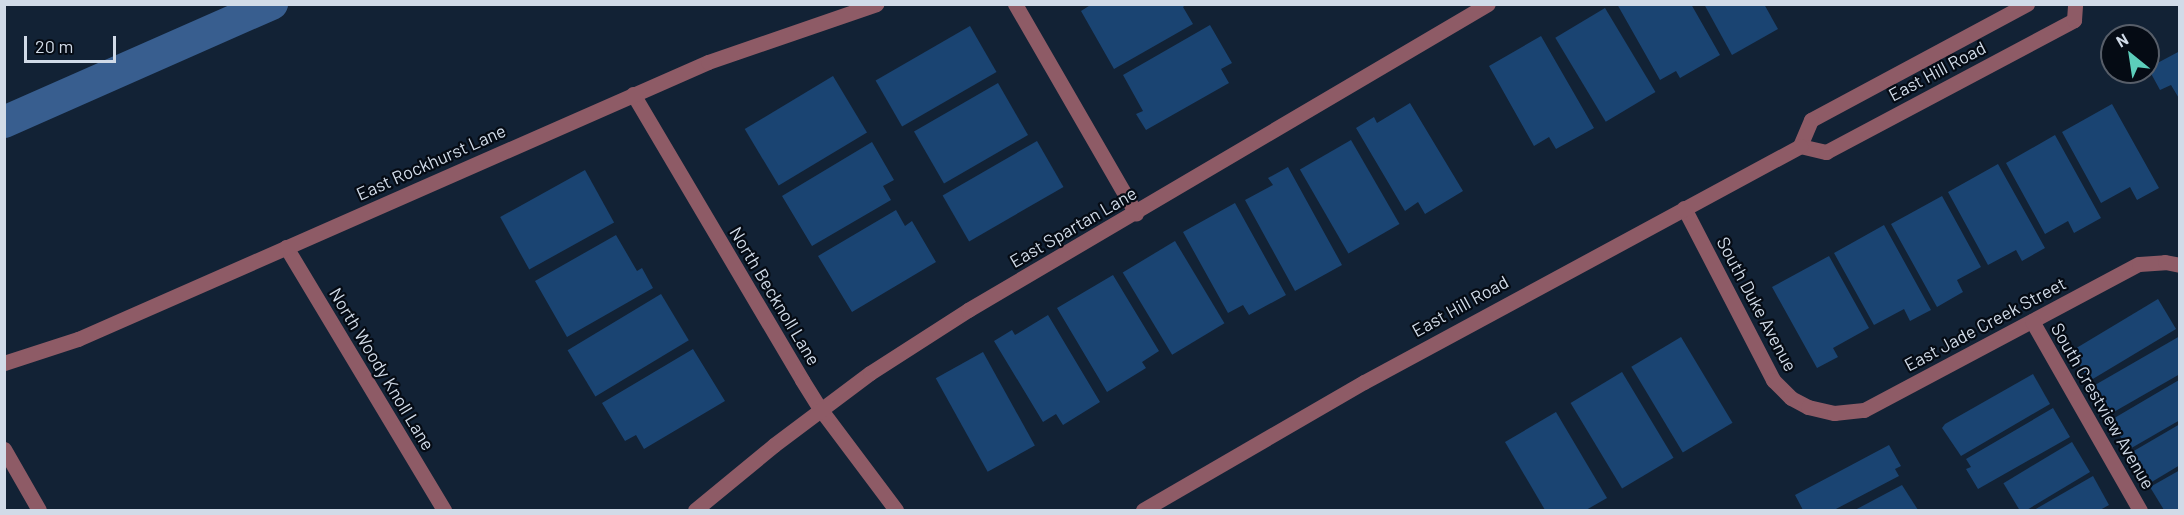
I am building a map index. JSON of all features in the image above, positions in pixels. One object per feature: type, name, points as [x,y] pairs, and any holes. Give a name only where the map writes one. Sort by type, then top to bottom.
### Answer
[{"type":"street","name":"East Rockhurst Lane","points":[[4,363],[78,339],[708,62],[876,4]]},
{"type":"street","points":[[1015,4],[1136,214]]},
{"type":"street","name":"East Spartan Lane","points":[[695,510],[774,445],[870,373],[968,310],[1136,214],[1488,4]]},
{"type":"street","name":"East Hill Road","points":[[1143,510],[1364,382],[1800,146],[1811,120],[2027,4]]},
{"type":"street","name":"East Hill Road","points":[[1800,146],[1826,152],[2074,20],[2075,4]]},
{"type":"street","name":"North Becknoll Lane","points":[[633,94],[821,410],[896,510]]},
{"type":"street","name":"South Duke Avenue","points":[[1684,208],[1773,381],[1791,398],[1808,407]]},
{"type":"street","name":"North Woody Knoll Lane","points":[[286,248],[444,510]]},
{"type":"street","name":"East Jade Creek Street","points":[[1808,407],[1834,413],[1864,410],[2139,264],[2164,262],[2180,265]]},
{"type":"street","name":"South Crestview Avenue","points":[[2032,321],[2140,510]]},
{"type":"street","points":[[4,449],[39,510]]},
{"type":"building","points":[[1092,4],[1186,4],[1183,7],[1193,24],[1114,69],[1081,11]]},
{"type":"building","points":[[1617,4],[1691,4],[1720,55],[1680,78],[1676,71],[1660,80]]},
{"type":"building","points":[[1704,4],[1764,4],[1778,29],[1732,55]]},
{"type":"building","points":[[1605,8],[1655,92],[1606,122],[1555,38]]},
{"type":"building","points":[[1210,25],[1232,63],[1221,69],[1229,83],[1146,130],[1136,114],[1143,111],[1123,75]]},
{"type":"building","points":[[970,26],[996,72],[902,126],[876,80]]},
{"type":"building","points":[[1541,36],[1594,128],[1556,149],[1549,137],[1534,146],[1489,66]]},
{"type":"building","points":[[2180,51],[2180,100],[2171,85],[2160,90],[2157,84],[2160,84],[2160,62]]},
{"type":"building","points":[[833,76],[867,133],[779,186],[745,129]]},
{"type":"building","points":[[998,83],[1028,135],[944,183],[914,132]]},
{"type":"building","points":[[1410,103],[1463,191],[1425,214],[1418,202],[1405,211],[1356,128],[1374,117],[1377,123]]},
{"type":"building","points":[[2112,104],[2159,188],[2137,200],[2130,187],[2101,203],[2062,132]]},
{"type":"building","points":[[2055,135],[2101,218],[2074,233],[2068,221],[2045,234],[2006,163]]},
{"type":"building","points":[[1351,140],[1400,224],[1348,254],[1300,170]]},
{"type":"building","points":[[1037,141],[1064,187],[969,241],[943,196]]},
{"type":"building","points":[[872,142],[894,180],[883,186],[891,200],[812,246],[782,196]]},
{"type":"building","points":[[1998,164],[2045,248],[2022,261],[2016,250],[1988,265],[1948,192]]},
{"type":"building","points":[[1288,167],[1342,265],[1295,291],[1245,200],[1273,185],[1268,178]]},
{"type":"building","points":[[585,170],[614,222],[529,270],[500,217]]},
{"type":"building","points":[[1942,196],[1981,267],[1957,280],[1963,292],[1937,307],[1891,224]]},
{"type":"building","points":[[1235,203],[1286,295],[1249,315],[1243,305],[1228,313],[1183,232]]},
{"type":"building","points":[[896,210],[905,226],[912,221],[936,262],[852,312],[818,256]]},
{"type":"building","points":[[1884,225],[1931,310],[1910,321],[1904,309],[1874,325],[1834,253]]},
{"type":"building","points":[[616,235],[637,271],[642,268],[653,288],[567,337],[535,281]]},
{"type":"building","points":[[1175,241],[1224,323],[1172,355],[1123,272]]},
{"type":"building","points":[[1829,256],[1869,328],[1833,348],[1838,357],[1817,368],[1772,287]]},
{"type":"building","points":[[1113,275],[1159,351],[1142,362],[1146,368],[1107,392],[1057,308]]},
{"type":"building","points":[[661,294],[689,340],[595,396],[568,350]]},
{"type":"building","points":[[2158,299],[2176,329],[2089,381],[2071,351]]},
{"type":"building","points":[[1048,315],[1100,402],[1063,425],[1056,414],[1043,422],[994,341],[1012,330],[1015,335]]},
{"type":"building","points":[[2180,336],[2180,374],[2112,413],[2095,385]]},
{"type":"building","points":[[1681,337],[1733,423],[1683,453],[1631,367]]},
{"type":"building","points":[[693,349],[725,401],[644,449],[636,435],[625,441],[602,403]]},
{"type":"building","points":[[983,352],[1035,446],[988,472],[936,378]]},
{"type":"building","points":[[1622,372],[1674,458],[1622,489],[1571,403]]},
{"type":"building","points":[[2033,374],[2050,404],[1961,456],[1942,428],[1945,424]]},
{"type":"building","points":[[2179,380],[2180,420],[2128,450],[2111,420]]},
{"type":"building","points":[[2053,408],[2070,437],[1978,489],[1966,469],[1971,467],[1966,459]]},
{"type":"building","points":[[1556,412],[1607,498],[1586,510],[1545,510],[1505,442]]},
{"type":"building","points":[[2180,424],[2180,465],[2150,483],[2132,452]]},
{"type":"building","points":[[2072,442],[2090,472],[2027,510],[2020,510],[2003,483]]},
{"type":"building","points":[[1889,445],[1901,466],[1895,469],[1899,476],[1834,510],[1803,510],[1795,495]]},
{"type":"building","points":[[2180,470],[2180,510],[2164,510],[2150,487]]},
{"type":"building","points":[[2093,476],[2109,505],[2100,510],[2034,510]]},
{"type":"building","points":[[1902,485],[1918,510],[1855,510]]},
{"type":"waterway","points":[[4,122],[272,4]]}]
